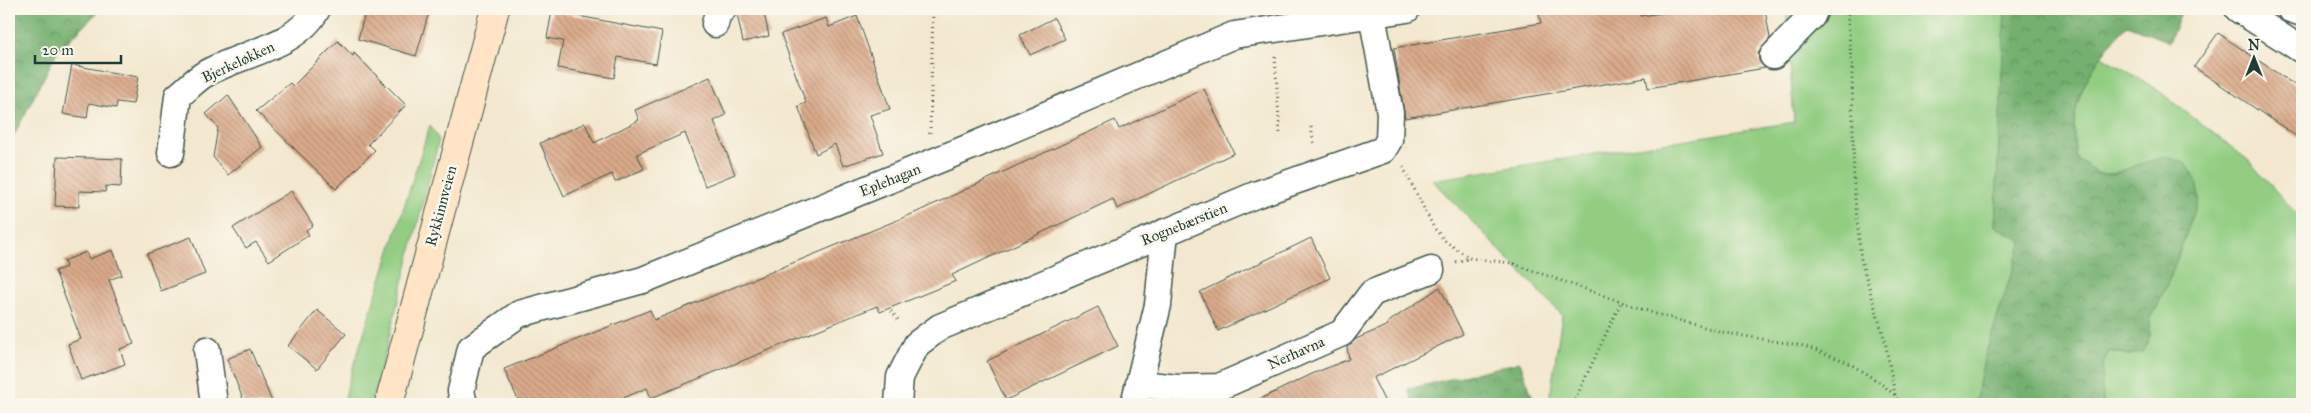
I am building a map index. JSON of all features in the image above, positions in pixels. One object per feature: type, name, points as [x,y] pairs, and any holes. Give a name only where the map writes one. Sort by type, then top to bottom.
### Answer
[{"type":"street","name":"Bjerkeløkken","points":[[171,153],[178,96],[205,74],[281,42],[313,18],[318,9]]},
{"type":"street","name":"Rykkinnveien","points":[[389,404],[495,9]]},
{"type":"street","name":"Eplehagan","points":[[464,404],[461,391],[471,348],[519,314],[643,280],[929,164],[1234,35],[1372,12],[1407,9]]},
{"type":"street","points":[[1773,56],[1812,16],[1815,9]]},
{"type":"street","points":[[2238,9],[2302,50]]},
{"type":"street","points":[[2290,9],[2302,13]]},
{"type":"street","points":[[1372,12],[1390,113],[1389,140]]},
{"type":"street","name":"Rognebærstien","points":[[898,404],[900,377],[917,344],[940,327],[1254,195],[1383,150],[1389,140]]},
{"type":"street","name":"Nerhavna","points":[[1165,232],[1158,305],[1135,399],[1177,388],[1219,387],[1342,332],[1372,293],[1431,270]]},
{"type":"street","points":[[207,350],[214,404]]},
{"type":"path","points":[[929,164],[933,9]]},
{"type":"path","points":[[1846,9],[1852,70],[1854,188],[1862,260],[1885,341],[1895,395],[1900,404]]},
{"type":"path","points":[[1280,134],[1275,57],[1300,25]]},
{"type":"path","points":[[1389,140],[1434,228],[1446,242],[1470,258],[1510,263],[1656,314],[1726,333],[1804,346],[1847,362],[1895,395]]},
{"type":"path","points":[[1574,404],[1621,302]]},
{"type":"green space","points":[[9,9],[101,9],[57,52],[9,145]]},
{"type":"green space","points":[[1786,9],[2005,9],[1995,226],[2022,241],[1984,359],[1975,404],[1549,404],[1562,315],[1432,180],[1794,122]]},
{"type":"green space","points":[[2005,9],[2183,9],[2169,42],[2127,25],[2092,70],[2078,101],[2074,138],[2076,158],[2099,174],[2112,174],[2164,156],[2186,163],[2196,180],[2199,199],[2171,275],[2157,307],[2150,317],[2150,336],[2143,352],[2128,355],[2110,351],[2106,357],[2102,377],[2103,404],[1975,404],[1984,359],[2022,241],[1995,226]]},
{"type":"green space","points":[[2100,55],[2155,88],[2248,160],[2302,220],[2302,404],[2103,404],[2103,363],[2109,351],[2128,355],[2150,336],[2150,317],[2157,307],[2171,275],[2199,198],[2196,180],[2138,166],[2112,174],[2099,174],[2076,158],[2074,143],[2075,116],[2081,93]]},
{"type":"green space","points":[[430,125],[439,140],[372,404],[344,404],[348,383]]},
{"type":"green space","points":[[1520,362],[1535,404],[1413,404],[1408,389]]},
{"type":"building","points":[[366,9],[430,9],[416,56],[358,39]]},
{"type":"building","points":[[738,9],[763,9],[769,36],[743,42],[737,14]]},
{"type":"building","points":[[1538,9],[1640,9],[1641,16],[1689,9],[1765,9],[1770,38],[1758,53],[1759,61],[1765,68],[1648,88],[1646,77],[1405,118],[1394,48],[1541,23]]},
{"type":"building","points":[[552,11],[662,32],[656,64],[618,57],[614,78],[558,68],[563,41],[547,38]]},
{"type":"building","points":[[857,16],[890,109],[870,115],[883,153],[843,166],[835,144],[816,154],[798,106],[806,103],[781,34],[826,18],[829,27]]},
{"type":"building","points":[[1054,18],[1065,39],[1030,55],[1020,35]]},
{"type":"building","points":[[2218,33],[2302,90],[2302,140],[2194,67]]},
{"type":"building","points":[[338,41],[353,56],[354,53],[406,105],[368,144],[375,150],[336,189],[256,111],[290,83],[293,86]]},
{"type":"building","points":[[72,65],[138,77],[133,104],[117,102],[116,108],[89,103],[87,118],[63,114]]},
{"type":"building","points":[[710,77],[726,115],[714,121],[735,174],[705,186],[685,133],[637,154],[644,169],[615,182],[612,174],[564,196],[540,143],[585,123],[594,143],[639,120],[635,110]]},
{"type":"building","points":[[1204,89],[1234,153],[1117,209],[1113,199],[952,275],[956,281],[880,312],[877,306],[651,398],[647,388],[609,404],[520,404],[504,369],[650,310],[654,320],[917,212],[1115,120],[1119,129]]},
{"type":"building","points":[[228,95],[262,147],[228,175],[213,157],[218,128],[206,114]]},
{"type":"building","points":[[57,157],[122,159],[121,187],[106,186],[105,192],[79,191],[79,207],[55,206]]},
{"type":"building","points":[[291,191],[313,225],[306,230],[309,235],[269,261],[256,242],[246,248],[233,228]]},
{"type":"building","points":[[191,237],[205,274],[161,291],[147,254]]},
{"type":"building","points":[[1311,238],[1330,278],[1218,331],[1200,292]]},
{"type":"building","points":[[113,250],[122,275],[109,280],[134,344],[120,349],[125,364],[81,380],[68,344],[81,339],[55,271],[66,267],[64,261],[86,252],[89,259]]},
{"type":"building","points":[[1440,287],[1463,334],[1373,378],[1386,404],[1250,404],[1312,374],[1349,359],[1347,347],[1356,339],[1388,325],[1387,323]]},
{"type":"building","points":[[1098,307],[1118,346],[1006,400],[987,361]]},
{"type":"building","points":[[317,310],[346,334],[317,369],[288,346]]},
{"type":"building","points":[[250,349],[273,404],[245,404],[227,359]]}]
